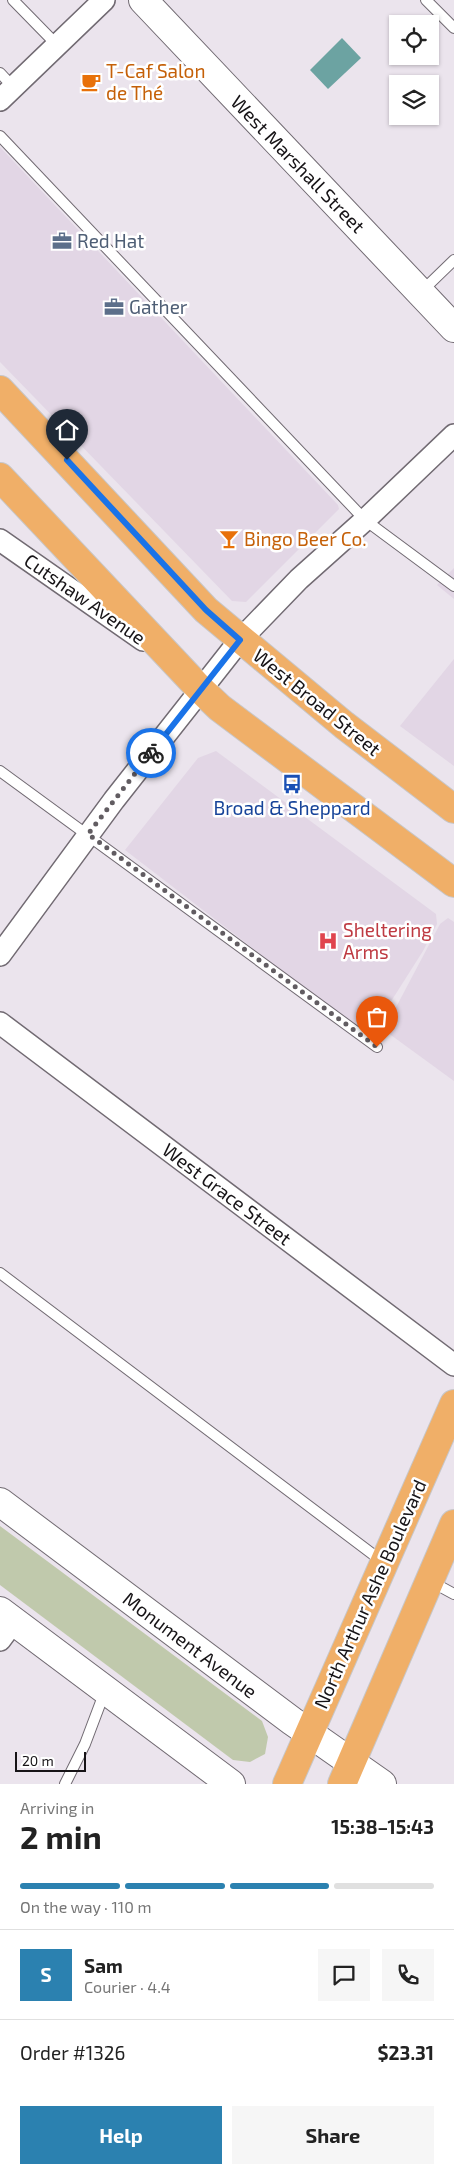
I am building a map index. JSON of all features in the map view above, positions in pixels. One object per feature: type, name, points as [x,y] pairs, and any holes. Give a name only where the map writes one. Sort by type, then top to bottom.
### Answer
[{"type":"main road","name":"West Broad Street","points":[[0,390],[206,610],[344,725],[454,810]]},
{"type":"main road","points":[[0,477],[200,689],[227,713],[454,883]]},
{"type":"main road","name":"North Arthur Ashe Boulevard","points":[[287,1784],[308,1732],[454,1404]]},
{"type":"main road","points":[[347,1773],[454,1524]]},
{"type":"street","points":[[4,87],[56,46],[104,0]]},
{"type":"street","name":"West Marshall Street","points":[[143,0],[454,328]]},
{"type":"street","points":[[0,954],[88,834],[240,640],[299,579],[365,520],[454,435]]},
{"type":"street","name":"Cutshaw Avenue","points":[[0,540],[170,658]]},
{"type":"street","name":"West Grace Street","points":[[0,1023],[454,1365]]},
{"type":"street","name":"Monument Avenue","points":[[0,1502],[308,1732],[347,1773],[382,1784]]},
{"type":"street","points":[[5,1624],[105,1690],[231,1784]]},
{"type":"lane","points":[[13,0],[56,46]]},
{"type":"lane","points":[[426,0],[454,28]]},
{"type":"lane","points":[[0,136],[365,520],[454,586]]},
{"type":"lane","points":[[420,293],[454,260]]},
{"type":"lane","points":[[0,771],[377,1047]]},
{"type":"lane","points":[[0,1273],[384,1562]]},
{"type":"lane","points":[[430,1580],[454,1594]]},
{"type":"lane","points":[[65,1784],[85,1744],[105,1690]]},
{"type":"shaded area","points":[[342,38],[361,58],[328,89],[310,70]]},
{"type":"shaded area","points":[[0,147],[338,505],[339,509],[246,602],[232,601],[0,362]]},
{"type":"shaded area","points":[[454,568],[454,599],[437,585]]},
{"type":"shaded area","points":[[454,659],[454,766],[400,726]]},
{"type":"shaded area","points":[[216,751],[436,914],[437,924],[423,951],[371,1033],[364,1034],[125,850],[198,758]]},
{"type":"shaded area","points":[[448,918],[454,922],[454,1081],[384,1030],[440,924]]},
{"type":"shaded area","points":[[0,1526],[262,1721],[268,1737],[265,1754],[250,1762],[233,1760],[0,1585]]},
{"type":"way so far","points":[[151,753],[88,834],[377,1047]]},
{"type":"place","name":"T-Caf Salon de Thé","points":[[91,82]]},
{"type":"place","name":"Red Hat","points":[[62,241]]},
{"type":"place","name":"Gather","points":[[114,307]]},
{"type":"place","name":"Bingo Beer Co.","points":[[229,539]]},
{"type":"place","name":"Broad & Sheppard","points":[[292,784]]},
{"type":"place","name":"Sheltering Arms","points":[[328,941]]},
{"type":"route","points":[[67,460],[206,610],[240,640],[151,753]]}]
